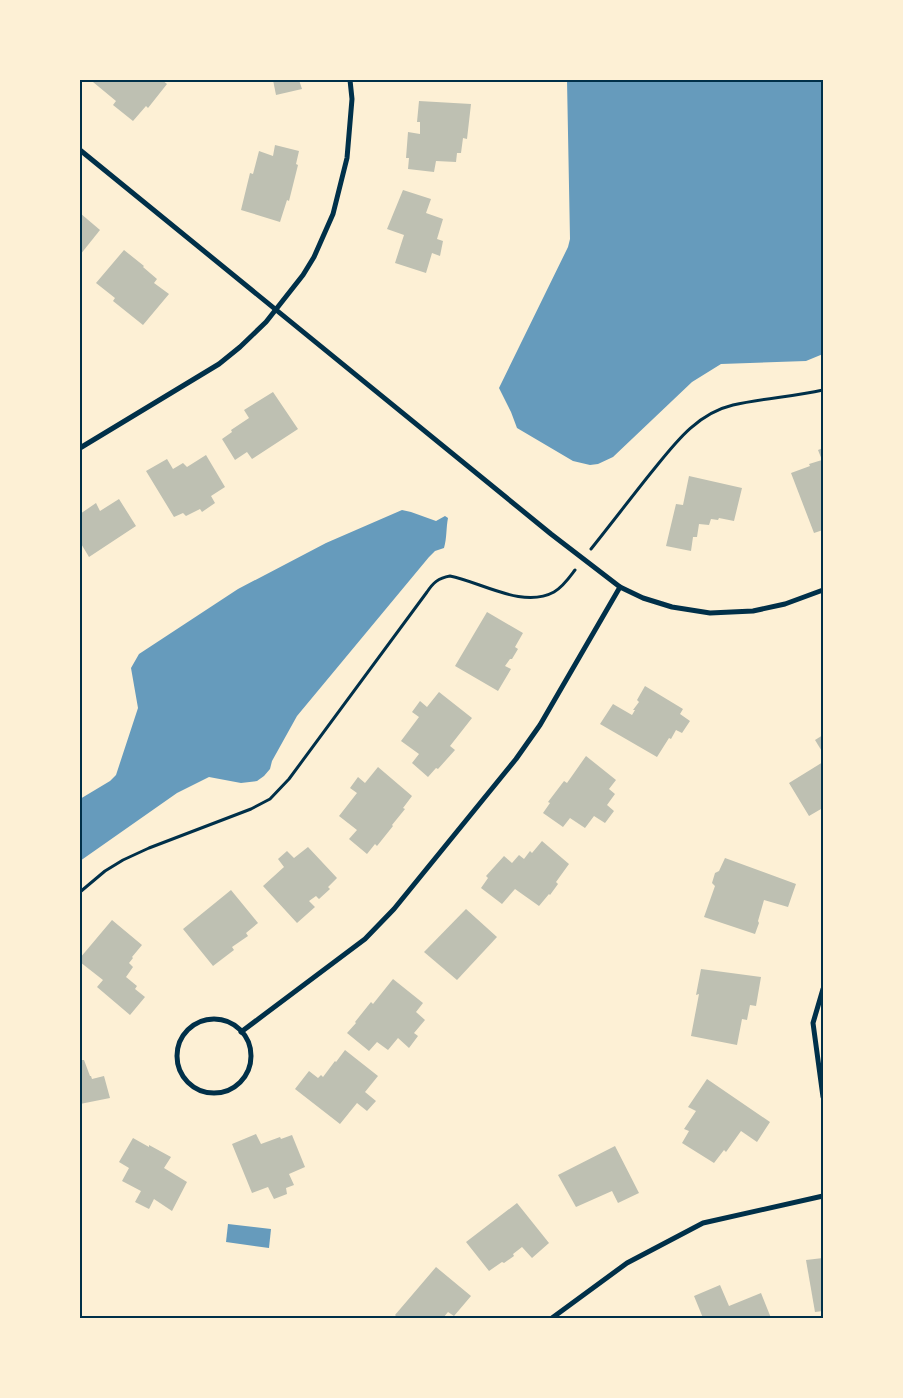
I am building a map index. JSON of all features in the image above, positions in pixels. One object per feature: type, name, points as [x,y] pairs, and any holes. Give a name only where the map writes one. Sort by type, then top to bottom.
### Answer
[{"type":"street","points":[[80,448],[218,364],[240,347],[266,322],[303,275],[314,257],[333,214],[347,158],[352,99],[350,80]]},
{"type":"street","points":[[80,150],[583,560],[620,587],[643,598],[672,607],[710,613],[753,611],[784,604],[823,590]]},
{"type":"street","points":[[241,1032],[365,939],[394,909],[516,759],[540,725],[620,587]]},
{"type":"street","points":[[823,989],[813,1023],[823,1097]]},
{"type":"street","points":[[213,1020],[225,1022],[236,1027],[241,1032],[250,1047],[251,1059],[248,1071],[241,1081],[232,1089],[220,1093],[208,1093],[196,1089],[187,1082],[180,1071],[177,1059],[180,1042],[191,1028],[202,1022],[213,1020]]},
{"type":"street","points":[[552,1318],[627,1263],[703,1223],[823,1196]]},
{"type":"path","points":[[80,892],[104,871],[132,856],[251,809],[270,799],[289,779],[437,580],[450,576],[507,594],[530,598],[555,592],[563,585],[680,437],[698,422],[715,411],[732,405],[823,390]]},
{"type":"water","points":[[567,80],[823,80],[823,354],[806,361],[721,364],[692,382],[613,457],[598,464],[590,465],[573,461],[517,428],[499,388],[568,247],[570,239]]},
{"type":"water","points":[[402,510],[436,521],[445,516],[448,518],[444,548],[435,551],[429,557],[297,716],[272,761],[270,769],[264,776],[257,781],[241,783],[209,777],[177,793],[80,861],[80,799],[110,781],[116,775],[138,708],[131,668],[139,654],[238,589],[326,543]]},
{"type":"water","points":[[228,1224],[271,1229],[269,1248],[226,1242]]},
{"type":"building","points":[[94,80],[162,80],[167,84],[148,108],[146,106],[133,121],[113,105],[116,101],[93,82]]},
{"type":"building","points":[[273,80],[299,80],[302,89],[276,95]]},
{"type":"building","points":[[419,101],[471,104],[467,139],[463,138],[461,153],[457,153],[456,162],[436,161],[434,172],[408,169],[409,158],[406,158],[408,132],[420,134],[420,122],[417,122]]},
{"type":"building","points":[[275,145],[299,151],[296,164],[298,165],[289,201],[287,200],[280,222],[241,210],[250,173],[253,174],[259,151],[273,156]]},
{"type":"building","points":[[403,190],[431,199],[426,213],[443,219],[437,239],[443,241],[440,256],[432,253],[426,273],[395,263],[404,235],[387,229]]},
{"type":"building","points":[[80,213],[100,230],[80,255]]},
{"type":"building","points":[[124,250],[157,279],[154,283],[169,294],[143,325],[113,301],[115,298],[96,283]]},
{"type":"building","points":[[273,392],[298,429],[252,459],[247,452],[235,460],[222,439],[232,432],[231,430],[249,418],[244,410]]},
{"type":"building","points":[[823,448],[823,530],[814,533],[791,473],[822,460],[818,450]]},
{"type":"building","points":[[206,455],[225,487],[211,496],[215,503],[202,512],[200,509],[186,516],[183,513],[174,517],[146,471],[167,459],[173,469],[183,463],[187,467]]},
{"type":"building","points":[[689,476],[742,488],[734,521],[719,518],[718,520],[711,519],[709,525],[699,524],[697,537],[693,537],[691,551],[666,546],[676,504],[683,505]]},
{"type":"building","points":[[119,499],[136,526],[89,557],[80,542],[80,514],[96,503],[100,511]]},
{"type":"building","points":[[487,612],[523,633],[515,647],[518,649],[505,666],[511,669],[498,691],[455,666]]},
{"type":"building","points":[[645,686],[683,709],[680,714],[690,721],[682,733],[676,730],[657,757],[600,724],[613,704],[632,715],[639,702],[637,700]]},
{"type":"building","points":[[439,692],[472,718],[450,746],[455,750],[428,777],[412,763],[419,754],[401,741],[419,717],[412,712],[420,701],[427,707]]},
{"type":"building","points":[[823,735],[823,753],[815,740]]},
{"type":"building","points":[[586,756],[616,780],[609,789],[615,794],[607,805],[614,811],[605,823],[594,816],[585,828],[570,818],[563,827],[543,813],[550,803],[548,802],[564,781],[567,783]]},
{"type":"building","points":[[823,762],[823,813],[821,809],[809,816],[789,783]]},
{"type":"building","points":[[378,767],[412,796],[393,826],[377,846],[375,844],[367,854],[349,839],[357,830],[339,816],[357,793],[350,788],[358,777],[365,783]]},
{"type":"building","points":[[542,841],[569,864],[556,882],[558,884],[539,906],[515,889],[502,904],[481,888],[488,878],[486,876],[504,856],[512,863],[519,855],[524,859]]},
{"type":"building","points":[[308,847],[337,878],[328,887],[330,889],[319,899],[316,896],[309,901],[315,907],[297,923],[263,886],[284,867],[278,859],[287,851],[294,858]]},
{"type":"building","points":[[725,858],[796,884],[788,907],[764,900],[755,934],[704,917],[715,886],[712,883],[715,873],[719,871]]},
{"type":"building","points":[[231,890],[258,923],[246,933],[248,936],[232,947],[234,950],[213,966],[183,929]]},
{"type":"building","points":[[466,909],[497,937],[457,980],[424,952]]},
{"type":"building","points":[[112,920],[142,945],[129,963],[133,967],[126,977],[137,986],[135,989],[145,997],[130,1015],[97,987],[103,980],[80,962],[80,958]]},
{"type":"building","points":[[701,969],[761,977],[756,1006],[750,1005],[747,1020],[742,1019],[737,1045],[691,1036],[699,994],[696,995]]},
{"type":"building","points":[[393,979],[423,1003],[416,1012],[425,1020],[414,1033],[418,1036],[409,1048],[398,1038],[388,1050],[377,1042],[369,1051],[347,1033],[371,1002],[373,1004]]},
{"type":"building","points":[[345,1050],[378,1076],[365,1092],[376,1101],[367,1111],[357,1103],[340,1124],[295,1089],[309,1071],[318,1078],[321,1075],[323,1077]]},
{"type":"building","points":[[80,1060],[84,1060],[92,1079],[104,1076],[110,1098],[80,1104]]},
{"type":"building","points":[[707,1079],[770,1122],[757,1142],[741,1131],[726,1152],[724,1150],[714,1163],[682,1143],[689,1131],[684,1129],[696,1111],[688,1107]]},
{"type":"building","points":[[256,1134],[261,1144],[292,1135],[305,1167],[289,1174],[294,1185],[286,1188],[287,1194],[274,1199],[268,1187],[252,1193],[232,1144]]},
{"type":"building","points":[[133,1138],[171,1157],[164,1168],[187,1182],[172,1211],[154,1199],[149,1209],[135,1202],[141,1191],[122,1181],[129,1168],[119,1162]]},
{"type":"building","points":[[615,1146],[639,1193],[618,1203],[612,1191],[576,1207],[558,1175]]},
{"type":"building","points":[[517,1203],[549,1243],[532,1258],[522,1247],[513,1254],[514,1256],[489,1271],[466,1242]]},
{"type":"building","points":[[823,1258],[823,1311],[815,1312],[806,1260]]},
{"type":"building","points":[[436,1267],[471,1296],[454,1316],[448,1312],[443,1318],[398,1318],[395,1315]]},
{"type":"building","points":[[720,1285],[729,1306],[761,1293],[771,1318],[703,1318],[694,1296]]}]
